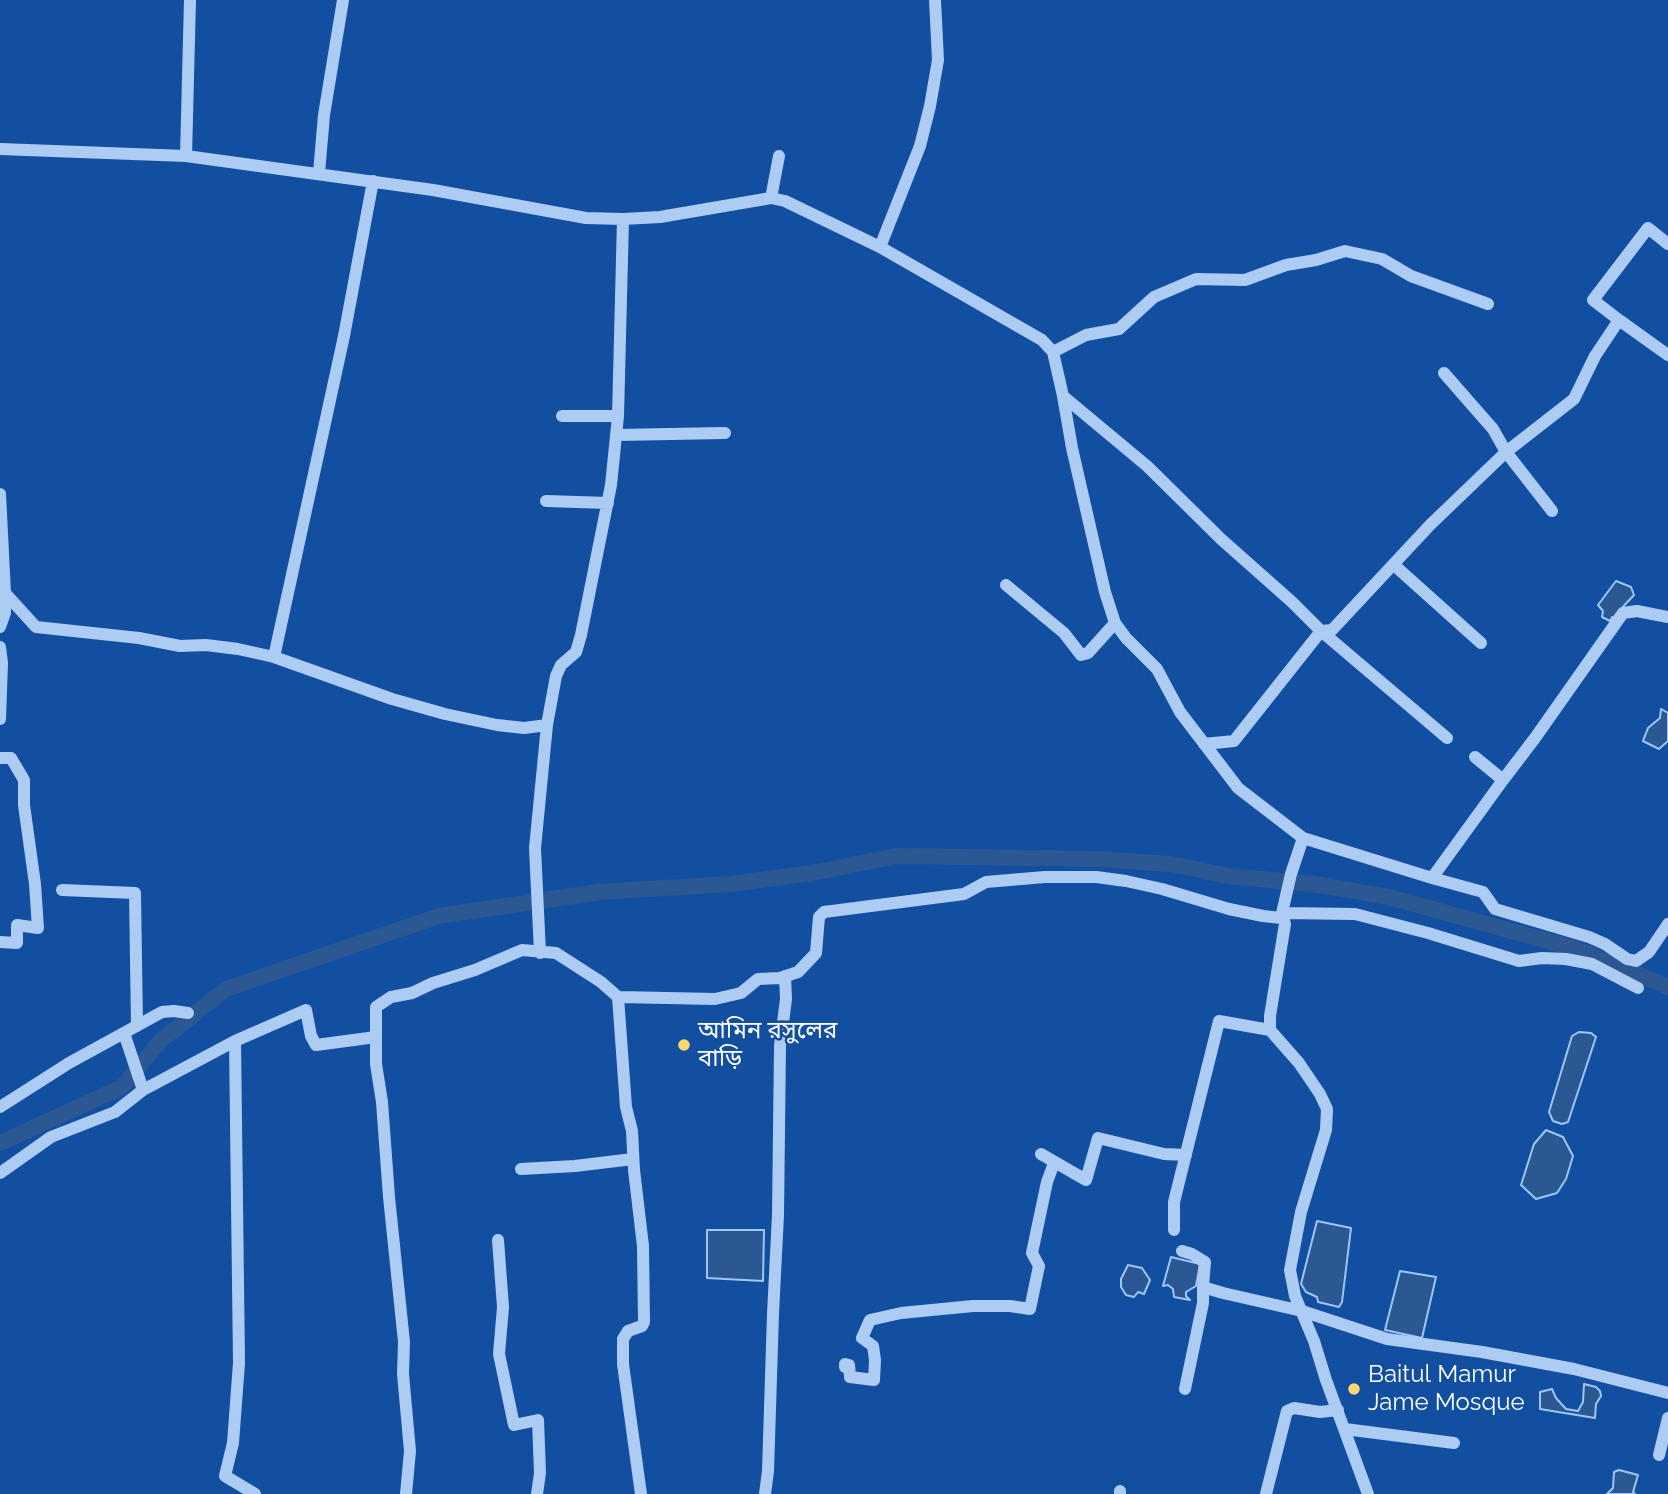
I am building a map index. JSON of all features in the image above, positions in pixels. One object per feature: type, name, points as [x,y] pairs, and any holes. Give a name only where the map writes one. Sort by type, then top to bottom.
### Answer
[{"type":"street","points":[[186,156],[190,0]]},
{"type":"street","points":[[319,173],[324,115],[343,0]]},
{"type":"street","points":[[880,247],[920,146],[930,106],[938,60],[935,0]]},
{"type":"street","points":[[0,149],[186,156],[373,181],[586,218],[660,217],[771,198],[785,201],[880,247],[1042,340],[1053,352],[1072,448],[1105,592],[1115,623],[1157,669],[1180,712],[1238,788],[1303,838],[1483,892],[1494,909],[1589,937],[1627,959],[1636,961],[1649,952],[1668,925]]},
{"type":"street","points":[[771,198],[779,156]]},
{"type":"street","points":[[274,657],[344,336],[373,181]]},
{"type":"street","points":[[540,953],[535,848],[547,725],[556,676],[561,665],[576,652],[581,635],[608,503],[618,416],[623,219]]},
{"type":"street","points":[[1668,244],[1648,228],[1593,300],[1668,355]]},
{"type":"street","points":[[1053,352],[1086,335],[1119,329],[1154,298],[1196,279],[1250,279],[1286,265],[1345,251],[1382,259],[1411,276],[1488,304]]},
{"type":"street","points":[[1204,744],[1234,741],[1321,631],[1332,630],[1430,525],[1506,452],[1574,399],[1595,356],[1619,320]]},
{"type":"street","points":[[1444,373],[1493,429],[1506,452],[1552,511]]},
{"type":"street","points":[[1063,396],[1147,466],[1321,631],[1447,737]]},
{"type":"street","points":[[562,416],[618,416]]},
{"type":"street","points":[[616,435],[725,433]]},
{"type":"street","points":[[0,494],[5,593],[5,613],[0,627]]},
{"type":"street","points":[[546,501],[608,503]]},
{"type":"street","points":[[1394,565],[1481,643]]},
{"type":"street","points":[[1006,585],[1064,634],[1081,655],[1088,653],[1115,623]]},
{"type":"street","points":[[5,593],[36,627],[139,638],[180,646],[205,645],[238,649],[274,657],[392,699],[445,714],[496,725],[524,728],[547,725]]},
{"type":"street","points":[[1432,878],[1623,613],[1637,611],[1668,617]]},
{"type":"street","points":[[0,647],[0,719]]},
{"type":"street","points":[[1475,757],[1503,780]]},
{"type":"street","points":[[0,758],[11,758],[24,780],[24,805],[38,928],[17,925],[17,943],[0,942]]},
{"type":"street","points":[[403,1493],[410,1451],[402,1374],[404,1342],[382,1102],[376,1065],[376,1007],[391,997],[412,993],[522,950],[556,953],[601,982],[618,997],[715,999],[741,993],[758,979],[798,972],[816,953],[819,917],[824,912],[964,894],[986,882],[1013,879],[1096,877],[1162,889],[1246,913],[1281,918],[1303,838]]},
{"type":"street","points":[[62,890],[135,893],[134,968],[137,1026]]},
{"type":"street","points":[[1282,912],[1355,914],[1519,961],[1542,958],[1592,964],[1638,988]]},
{"type":"street","points":[[1270,1030],[1285,924],[1282,912]]},
{"type":"street","points":[[765,1494],[778,1215],[780,1046],[786,999],[785,976]]},
{"type":"street","points":[[618,997],[626,1107],[632,1131],[643,1246],[644,1322],[642,1326],[625,1334],[623,1364],[641,1494]]},
{"type":"street","points":[[0,1173],[51,1137],[115,1112],[143,1090],[235,1041],[306,1010],[311,1036],[316,1045],[376,1037]]},
{"type":"street","points":[[0,1107],[69,1063],[162,1012],[188,1013]]},
{"type":"street","points":[[1174,1230],[1174,1202],[1219,1021],[1270,1030],[1299,1063],[1327,1109],[1326,1130],[1301,1212],[1290,1270],[1295,1296],[1368,1494]]},
{"type":"street","points":[[124,1033],[143,1090]]},
{"type":"street","points":[[235,1041],[239,1363],[233,1444],[225,1476],[255,1494]]},
{"type":"street","points":[[1041,1154],[1086,1180],[1098,1138],[1164,1154],[1186,1155]]},
{"type":"street","points":[[521,1168],[575,1166],[633,1159]]},
{"type":"street","points":[[845,1367],[845,1364],[849,1365],[850,1377],[874,1380],[876,1360],[873,1346],[862,1338],[870,1320],[926,1310],[973,1306],[1030,1309],[1039,1266],[1032,1253],[1047,1182],[1054,1163]]},
{"type":"street","points":[[498,1240],[503,1307],[499,1354],[514,1425],[538,1420],[540,1473],[537,1494]]},
{"type":"street","points":[[1182,1251],[1205,1262],[1203,1303],[1185,1389]]},
{"type":"street","points":[[1203,1287],[1302,1311],[1361,1333],[1387,1339],[1482,1352],[1574,1369],[1668,1393]]},
{"type":"street","points":[[1266,1494],[1287,1411],[1294,1408],[1320,1412],[1338,1410]]},
{"type":"street","points":[[1659,1455],[1668,1418]]},
{"type":"street","points":[[1345,1429],[1454,1443]]},
{"type":"water","points":[[1616,581],[1631,587],[1634,595],[1620,610],[1616,619],[1612,617],[1610,621],[1602,617],[1603,611],[1598,605]]},
{"type":"water","points":[[1661,709],[1668,713],[1668,741],[1659,749],[1643,741],[1648,728],[1660,718]]},
{"type":"water","points":[[1579,1032],[1591,1033],[1596,1037],[1568,1122],[1562,1124],[1553,1121],[1549,1112],[1572,1036]]},
{"type":"water","points":[[1546,1130],[1563,1137],[1573,1156],[1566,1179],[1557,1193],[1536,1199],[1521,1185],[1534,1144]]},
{"type":"water","points":[[1317,1221],[1351,1228],[1342,1302],[1339,1307],[1318,1302],[1317,1297],[1306,1292],[1301,1284]]},
{"type":"water","points":[[707,1230],[764,1230],[763,1281],[707,1278]]},
{"type":"water","points":[[1171,1257],[1200,1264],[1196,1286],[1186,1292],[1190,1300],[1174,1297],[1173,1289],[1168,1285],[1163,1286]]},
{"type":"water","points":[[1128,1265],[1142,1268],[1150,1280],[1144,1294],[1138,1292],[1134,1297],[1126,1295],[1121,1287],[1121,1279]]},
{"type":"water","points":[[1400,1271],[1436,1277],[1422,1338],[1385,1330]]},
{"type":"water","points":[[1584,1384],[1600,1391],[1595,1418],[1540,1409],[1540,1392],[1552,1389],[1566,1409],[1578,1411],[1583,1402]]},
{"type":"water","points":[[1619,1470],[1638,1475],[1633,1492],[1635,1494],[1607,1494],[1613,1488],[1614,1472]]},
{"type":"waterway","points":[[0,1143],[122,1087],[160,1041],[226,989],[439,916],[599,892],[731,884],[812,873],[896,856],[1097,859],[1171,864],[1228,876],[1314,884],[1389,897],[1580,950],[1668,987]]},
{"type":"place","name":"আমিন রসুলের বাড়ি","points":[[684,1045]]},
{"type":"place","name":"Baitul Mamur Jame Mosque","points":[[1354,1389]]}]
